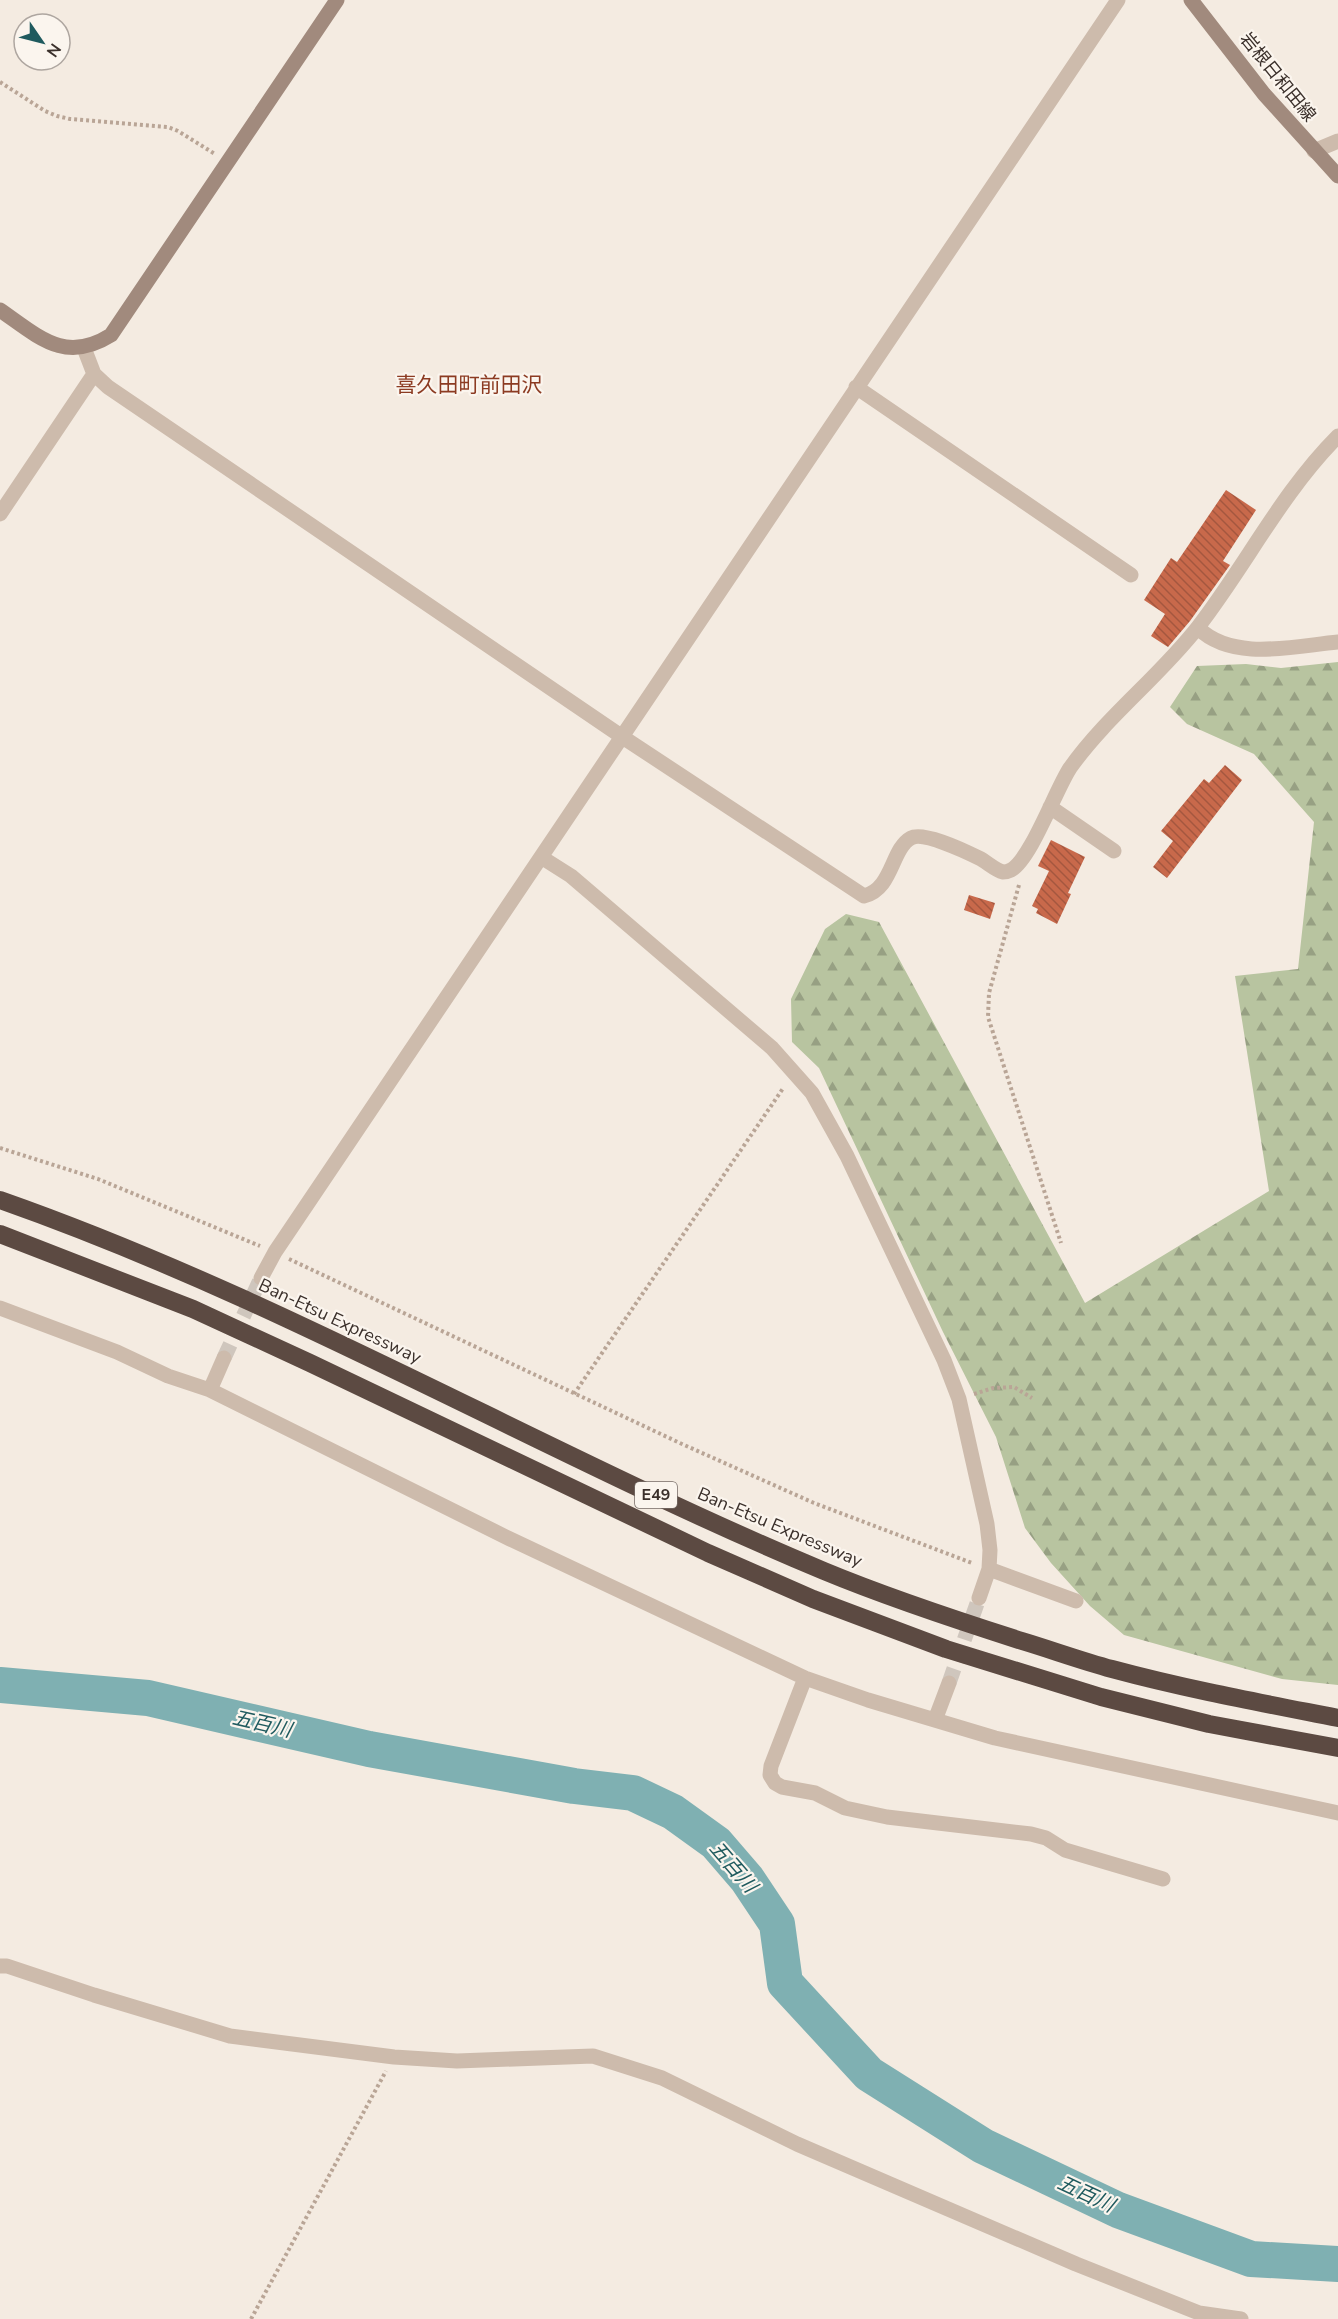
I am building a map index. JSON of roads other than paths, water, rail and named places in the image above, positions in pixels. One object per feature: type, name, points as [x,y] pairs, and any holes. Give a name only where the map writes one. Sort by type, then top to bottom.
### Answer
[{"type":"highway","name":"Ban-Etsu Expressway","points":[[0,1200],[108,1241],[326,1336],[600,1470],[827,1572],[957,1620],[1110,1669],[1222,1696],[1338,1718]]},
{"type":"highway","name":"E49","points":[[0,1234],[193,1309],[708,1553],[813,1599],[946,1649],[1101,1697],[1209,1724],[1338,1748]]},
{"type":"street","points":[[0,310],[45,340],[72,349],[96,344],[111,335],[338,0]]},
{"type":"street","points":[[261,1278],[275,1252],[621,736],[1118,0]]},
{"type":"street","name":"岩根日和田線","points":[[1191,0],[1264,94],[1338,176]]},
{"type":"street","points":[[1314,151],[1338,141]]},
{"type":"street","points":[[84,348],[94,374],[108,387],[621,736],[864,896],[879,889],[904,844],[911,838],[917,837],[945,843],[978,857],[1004,872],[1015,867],[1028,849],[1070,769],[1111,720],[1198,628],[1234,579],[1287,498],[1338,436]]},
{"type":"street","points":[[0,514],[94,374]]},
{"type":"street","points":[[856,387],[1131,575]]},
{"type":"street","points":[[1198,628],[1214,640],[1262,650],[1338,642]]},
{"type":"street","points":[[1050,807],[1114,851]]},
{"type":"street","points":[[542,857],[579,884],[772,1048],[812,1093],[847,1156],[944,1360],[960,1399],[987,1524],[990,1550],[989,1569],[979,1598]]},
{"type":"street","points":[[0,1308],[117,1352],[168,1376],[210,1390],[510,1539],[805,1678],[995,1738],[1338,1813]]},
{"type":"street","points":[[210,1390],[224,1358]]},
{"type":"street","points":[[989,1569],[1076,1601]]},
{"type":"street","points":[[805,1678],[771,1766],[770,1775],[782,1787],[815,1793],[828,1801],[887,1817],[1030,1834],[1046,1838],[1065,1850],[1163,1879]]},
{"type":"street","points":[[935,1720],[949,1683]]},
{"type":"street","points":[[0,1966],[7,1966],[230,2036],[394,2057],[458,2061],[593,2056],[662,2078],[796,2144],[1197,2316],[1241,2319]]},
{"type":"waterway","name":"五百川","points":[[0,1685],[148,1698],[369,1749],[574,1786],[633,1793],[673,1812],[716,1843],[747,1879],[777,1924],[785,1983],[869,2074],[983,2146],[1118,2210],[1251,2259],[1338,2264]]},
{"type":"tunnel","points":[[224,1358],[261,1278]]},
{"type":"tunnel","points":[[949,1683],[979,1598]]},
{"type":"district","name":"喜久田町前田沢","points":[[469,385]]}]
